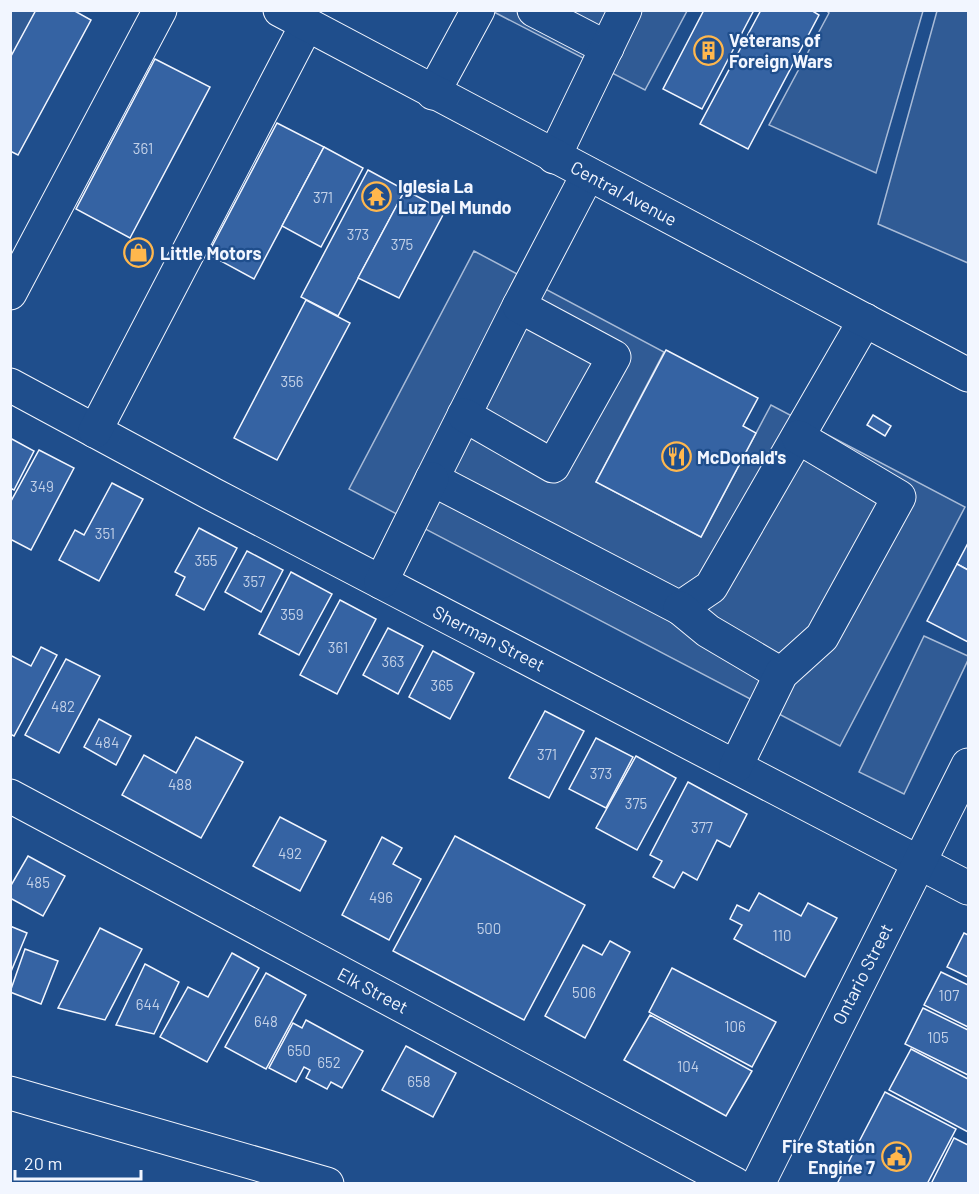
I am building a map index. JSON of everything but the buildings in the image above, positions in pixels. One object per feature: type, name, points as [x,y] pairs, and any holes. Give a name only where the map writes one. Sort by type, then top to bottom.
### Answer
[{"type":"street","points":[[10,293],[160,10]]},
{"type":"street","points":[[433,93],[478,10]]},
{"type":"street","points":[[534,10],[607,48]]},
{"type":"street","points":[[554,157],[626,10]]},
{"type":"street","points":[[95,431],[294,17]]},
{"type":"street","name":"Central Avenue","points":[[294,17],[433,93],[969,375]]},
{"type":"street","points":[[381,582],[519,306],[588,174]]},
{"type":"street","points":[[464,415],[553,466],[614,357],[519,306]]},
{"type":"street","points":[[680,608],[711,587],[865,320]]},
{"type":"street","name":"Sherman Street","points":[[10,385],[381,582],[969,888]]},
{"type":"street","points":[[736,766],[780,674],[822,637],[899,497],[798,437]]},
{"type":"street","points":[[432,479],[680,608],[708,631],[780,674]]},
{"type":"street","name":"Ontario Street","points":[[758,1184],[918,862],[969,765]]},
{"type":"street","name":"Elk Street","points":[[10,796],[735,1184]]},
{"type":"street","points":[[10,1093],[327,1184]]},
{"type":"shaded area","points":[[11,11],[36,11],[11,58]]},
{"type":"shaded area","points":[[492,11],[687,11],[645,90]]},
{"type":"shaded area","points":[[827,11],[923,11],[876,173],[769,125],[829,13]]},
{"type":"shaded area","points":[[937,11],[968,11],[968,263],[878,224]]},
{"type":"shaded area","points":[[474,251],[664,352],[596,482],[701,537],[771,405],[965,507],[840,746],[349,489]]},
{"type":"shaded area","points":[[924,636],[968,656],[968,660],[904,794],[859,772]]},
{"type":"place","name":"Veterans of Foreign Wars","points":[[708,50]]},
{"type":"place","name":"Iglesia La Luz Del Mundo","points":[[377,196]]},
{"type":"place","name":"Little Motors","points":[[139,253]]},
{"type":"place","name":"McDonald's","points":[[676,457]]},
{"type":"place","name":"Fire Station Engine 7","points":[[896,1156]]}]
